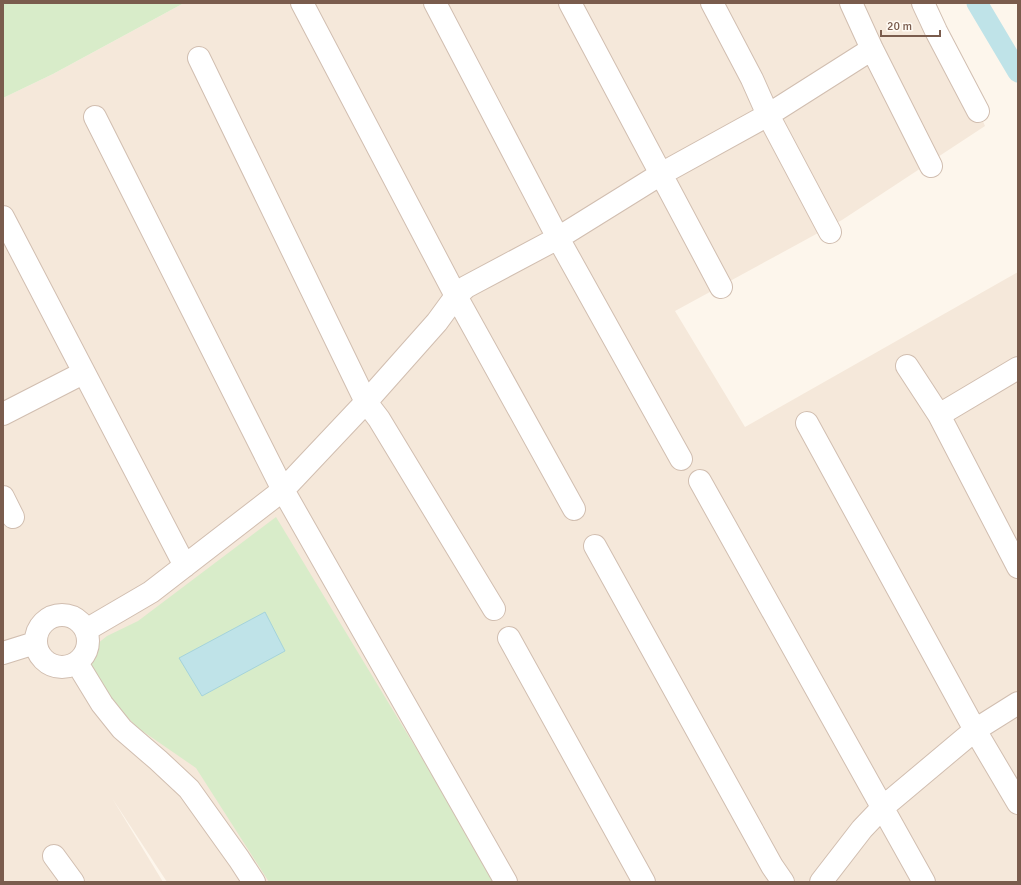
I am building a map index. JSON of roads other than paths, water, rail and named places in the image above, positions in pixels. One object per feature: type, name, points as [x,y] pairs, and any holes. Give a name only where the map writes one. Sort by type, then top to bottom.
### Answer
[{"type":"street","points":[[302,3],[456,296],[574,509]]},
{"type":"street","points":[[435,3],[558,238],[681,459]]},
{"type":"street","points":[[570,3],[721,287]]},
{"type":"street","points":[[712,3],[752,79],[768,115],[830,232]]},
{"type":"street","points":[[851,3],[872,49],[931,166]]},
{"type":"street","points":[[924,3],[936,31],[978,111]]},
{"type":"street","points":[[86,630],[151,592],[283,490],[366,402],[437,322],[456,296],[466,287],[558,238],[661,174],[768,115],[872,49]]},
{"type":"street","points":[[199,58],[366,402],[379,419],[494,609]]},
{"type":"street","points":[[95,117],[283,490],[506,882]]},
{"type":"street","points":[[3,217],[185,566]]},
{"type":"street","points":[[907,366],[939,415],[1018,567]]},
{"type":"street","points":[[939,415],[1018,368]]},
{"type":"street","points":[[3,414],[83,373]]},
{"type":"street","points":[[807,423],[975,730],[1018,803]]},
{"type":"street","points":[[700,481],[924,882]]},
{"type":"street","points":[[3,497],[13,517]]},
{"type":"street","points":[[596,546],[772,866],[783,882]]},
{"type":"street","points":[[64,615],[75,619],[86,630],[88,646],[84,655],[77,663],[64,668],[50,665],[40,656],[35,643],[37,632],[43,622],[52,616],[64,615]]},
{"type":"street","points":[[509,638],[644,882]]},
{"type":"street","points":[[3,653],[35,643]]},
{"type":"street","points":[[77,663],[102,704],[122,729],[189,789],[239,858],[254,882]]},
{"type":"street","points":[[821,882],[862,829],[882,808],[975,730],[1018,703]]},
{"type":"street","points":[[54,856],[72,882]]},
{"type":"water","points":[[265,612],[285,651],[202,696],[179,658]]},
{"type":"waterway","points":[[977,3],[1018,72]]}]
